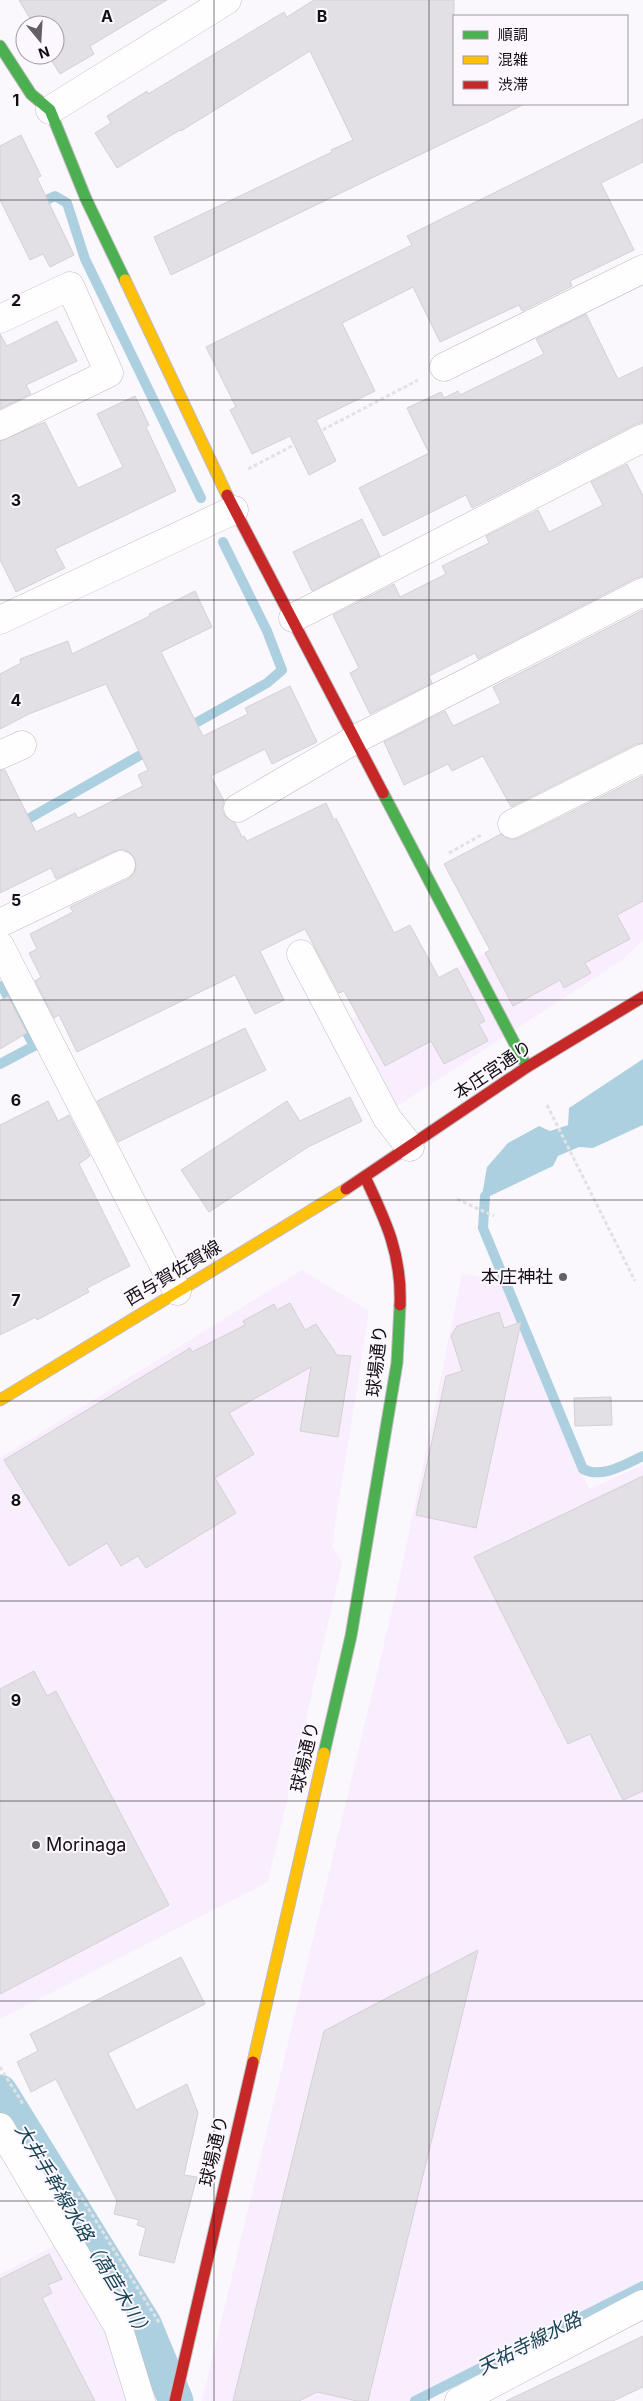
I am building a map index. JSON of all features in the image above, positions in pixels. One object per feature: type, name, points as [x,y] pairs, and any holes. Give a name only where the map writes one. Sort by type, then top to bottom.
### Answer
[{"type":"street","points":[[50,110],[227,0]]},
{"type":"street","points":[[0,46],[31,94],[50,110],[86,199],[234,510],[527,1067]]},
{"type":"street","points":[[444,367],[643,269]]},
{"type":"street","points":[[0,319],[70,286],[109,373],[0,426]]},
{"type":"street","points":[[292,618],[643,438]]},
{"type":"street","points":[[0,620],[234,510]]},
{"type":"street","points":[[238,808],[356,739],[643,592]]},
{"type":"street","points":[[512,824],[643,758]]},
{"type":"street","points":[[0,923],[121,864]]},
{"type":"street","points":[[2,954],[177,1291]]},
{"type":"street","points":[[301,954],[387,1118],[410,1147]]},
{"type":"street","name":"本庄宮通り","points":[[365,1177],[527,1067],[643,997]]},
{"type":"street","name":"西与賀佐賀線","points":[[0,1400],[365,1177]]},
{"type":"street","name":"球場通り","points":[[175,2401],[351,1636],[397,1363],[401,1283],[390,1230],[365,1177]]},
{"type":"street","points":[[0,2127],[118,2326],[141,2401]]},
{"type":"street","points":[[459,2401],[643,2304]]},
{"type":"path","points":[[221,483],[444,367]]},
{"type":"path","points":[[423,868],[492,829],[512,824]]},
{"type":"path","points":[[547,1105],[634,1281]]},
{"type":"path","points":[[457,1199],[494,1216]]},
{"type":"path","points":[[0,2067],[26,2108]]},
{"type":"path","points":[[77,2191],[159,2324],[188,2343]]},
{"type":"shaded area","points":[[643,845],[643,940],[621,961],[374,1121],[328,1030],[586,904]]},
{"type":"shaded area","points":[[302,1270],[369,1311],[332,1545],[342,1563],[268,1882],[0,2019],[0,1458]]},
{"type":"shaded area","points":[[462,1273],[502,1281],[589,1489],[643,1465],[643,2290],[427,2401],[202,2401],[400,1577]]},
{"type":"shaded area","points":[[62,2242],[113,2328],[134,2401],[0,2401],[0,2274]]},
{"type":"water","points":[[643,1059],[643,1125],[593,1148],[579,1147],[558,1156],[553,1166],[488,1197],[482,1195],[487,1167],[508,1143],[539,1126],[550,1131],[568,1125],[569,1108]]},
{"type":"building","points":[[19,0],[167,0],[90,46],[94,54],[60,74],[54,65],[65,65],[65,15],[28,15]]},
{"type":"building","points":[[314,0],[454,0],[453,105],[523,105],[171,275],[154,237],[332,152],[331,150],[353,140],[310,51],[181,131],[117,168],[95,133],[111,123],[107,116],[147,91],[148,94],[284,12],[287,17]]},
{"type":"building","points":[[643,119],[643,162],[601,183],[634,250],[570,281],[572,286],[522,311],[519,305],[440,342],[413,287],[342,323],[375,391],[316,420],[336,461],[309,475],[290,436],[252,454],[230,410],[236,407],[206,347],[412,245],[407,236]]},
{"type":"building","points":[[21,135],[41,176],[37,178],[74,255],[50,267],[43,254],[30,260],[0,200],[0,146]]},
{"type":"building","points":[[586,314],[618,379],[643,367],[643,422],[472,508],[466,495],[383,536],[359,488],[429,453],[407,408],[441,392],[444,398],[458,391],[460,395],[544,354],[536,339]]},
{"type":"building","points":[[57,321],[77,361],[26,385],[31,394],[0,409],[0,334],[7,346]]},
{"type":"building","points":[[135,396],[149,425],[146,427],[176,491],[55,549],[65,568],[16,592],[0,560],[0,441],[45,422],[78,488],[123,467],[97,414]]},
{"type":"building","points":[[627,464],[643,496],[643,576],[478,659],[475,653],[429,676],[432,683],[370,714],[350,673],[359,668],[333,615],[394,584],[400,597],[446,574],[442,566],[489,543],[486,536],[538,510],[549,532],[603,505],[591,482]]},
{"type":"building","points":[[362,519],[380,556],[312,591],[293,552]]},
{"type":"building","points":[[195,591],[212,627],[161,652],[203,736],[248,714],[245,708],[290,686],[317,742],[272,764],[265,749],[211,776],[224,801],[222,809],[225,816],[235,823],[242,837],[244,836],[247,841],[326,803],[334,820],[336,818],[394,933],[410,925],[439,978],[457,968],[485,1021],[479,1024],[488,1041],[444,1064],[431,1041],[385,1066],[344,991],[339,993],[305,929],[260,951],[284,1000],[255,1014],[235,975],[77,1052],[59,1015],[54,1018],[35,981],[41,977],[29,953],[37,949],[30,934],[73,912],[70,907],[128,879],[134,873],[136,867],[135,859],[129,852],[122,849],[56,879],[51,868],[0,893],[0,770],[5,770],[36,832],[75,813],[78,818],[143,786],[138,775],[148,770],[106,684],[29,714],[0,729],[0,674],[21,663],[20,659],[68,641],[72,654],[150,616],[149,614]]},
{"type":"building","points":[[643,610],[643,743],[636,744],[511,807],[483,756],[452,771],[448,764],[404,785],[384,742],[445,711],[453,726],[501,703],[493,687]]},
{"type":"building","points":[[643,776],[643,901],[617,915],[630,939],[585,963],[591,973],[564,988],[560,980],[513,1006],[485,953],[490,950],[444,864],[501,834],[511,840],[519,838]]},
{"type":"building","points":[[8,996],[27,1033],[0,1049],[0,1001]]},
{"type":"building","points":[[245,1028],[266,1070],[118,1142],[97,1101]]},
{"type":"building","points":[[350,1097],[362,1121],[308,1147],[209,1212],[181,1170],[287,1101],[300,1121]]},
{"type":"building","points":[[48,1101],[58,1121],[69,1115],[90,1156],[79,1164],[130,1266],[87,1288],[89,1292],[37,1320],[36,1317],[0,1335],[0,1125]]},
{"type":"building","points":[[290,1303],[305,1330],[316,1324],[337,1355],[351,1356],[338,1437],[300,1431],[311,1367],[229,1413],[254,1454],[215,1478],[236,1513],[146,1568],[138,1556],[121,1566],[107,1543],[69,1566],[4,1460],[190,1348],[192,1352],[245,1325],[243,1321],[274,1304],[277,1310]]},
{"type":"building","points":[[499,1312],[504,1328],[521,1322],[476,1528],[416,1515],[446,1376],[462,1371],[451,1336],[457,1326]]},
{"type":"building","points":[[611,1397],[612,1425],[575,1426],[574,1398]]},
{"type":"building","points":[[643,1476],[643,1791],[623,1800],[590,1734],[568,1744],[474,1557]]},
{"type":"building","points":[[34,1671],[47,1696],[56,1691],[169,1905],[0,1994],[0,1689]]},
{"type":"building","points":[[478,1950],[368,2401],[357,2401],[317,2392],[299,2401],[233,2401],[324,2031]]},
{"type":"building","points":[[181,1957],[205,2004],[108,2053],[136,2110],[187,2084],[198,2113],[184,2175],[197,2177],[174,2263],[139,2255],[146,2228],[137,2225],[139,2220],[114,2214],[117,2201],[56,2079],[31,2092],[17,2062],[38,2051],[30,2034]]},
{"type":"building","points":[[49,2254],[62,2279],[48,2285],[52,2293],[42,2298],[95,2401],[0,2401],[0,2279]]},
{"type":"building","points":[[643,2336],[643,2387],[613,2401],[506,2401]]},
{"type":"waterway","points":[[38,204],[55,196],[67,203],[85,259],[201,498]]},
{"type":"waterway","points":[[185,729],[267,683],[282,670],[267,631],[223,542]]},
{"type":"waterway","points":[[0,835],[151,749]]},
{"type":"waterway","points":[[0,1064],[34,1046],[2,986]]},
{"type":"waterway","points":[[485,1196],[483,1228],[583,1469],[590,1472],[606,1471],[643,1456]]},
{"type":"waterway","name":"大井手幹線水路（萵苣木川）","points":[[0,2092],[144,2324],[176,2401]]},
{"type":"waterway","name":"天祐寺線水路","points":[[415,2401],[643,2286]]},
{"type":"traffic: fast","points":[[0,46],[31,94],[50,110],[86,199],[125,280]]},
{"type":"traffic: fast","points":[[383,793],[527,1067]]},
{"type":"traffic: fast","points":[[324,1753],[351,1636],[397,1363],[400,1305]]},
{"type":"traffic: slow","points":[[125,280],[227,495]]},
{"type":"traffic: slow","points":[[0,1400],[346,1189]]},
{"type":"traffic: slow","points":[[253,2062],[324,1753]]},
{"type":"traffic: jam","points":[[227,495],[383,793]]},
{"type":"traffic: jam","points":[[346,1189],[527,1067],[643,997]]},
{"type":"traffic: jam","points":[[365,1177],[391,1239],[398,1270],[400,1305]]},
{"type":"traffic: jam","points":[[175,2401],[253,2062]]},
{"type":"place","name":"本庄神社","points":[[563,1277]]},
{"type":"place","name":"Morinaga","points":[[36,1845]]}]
